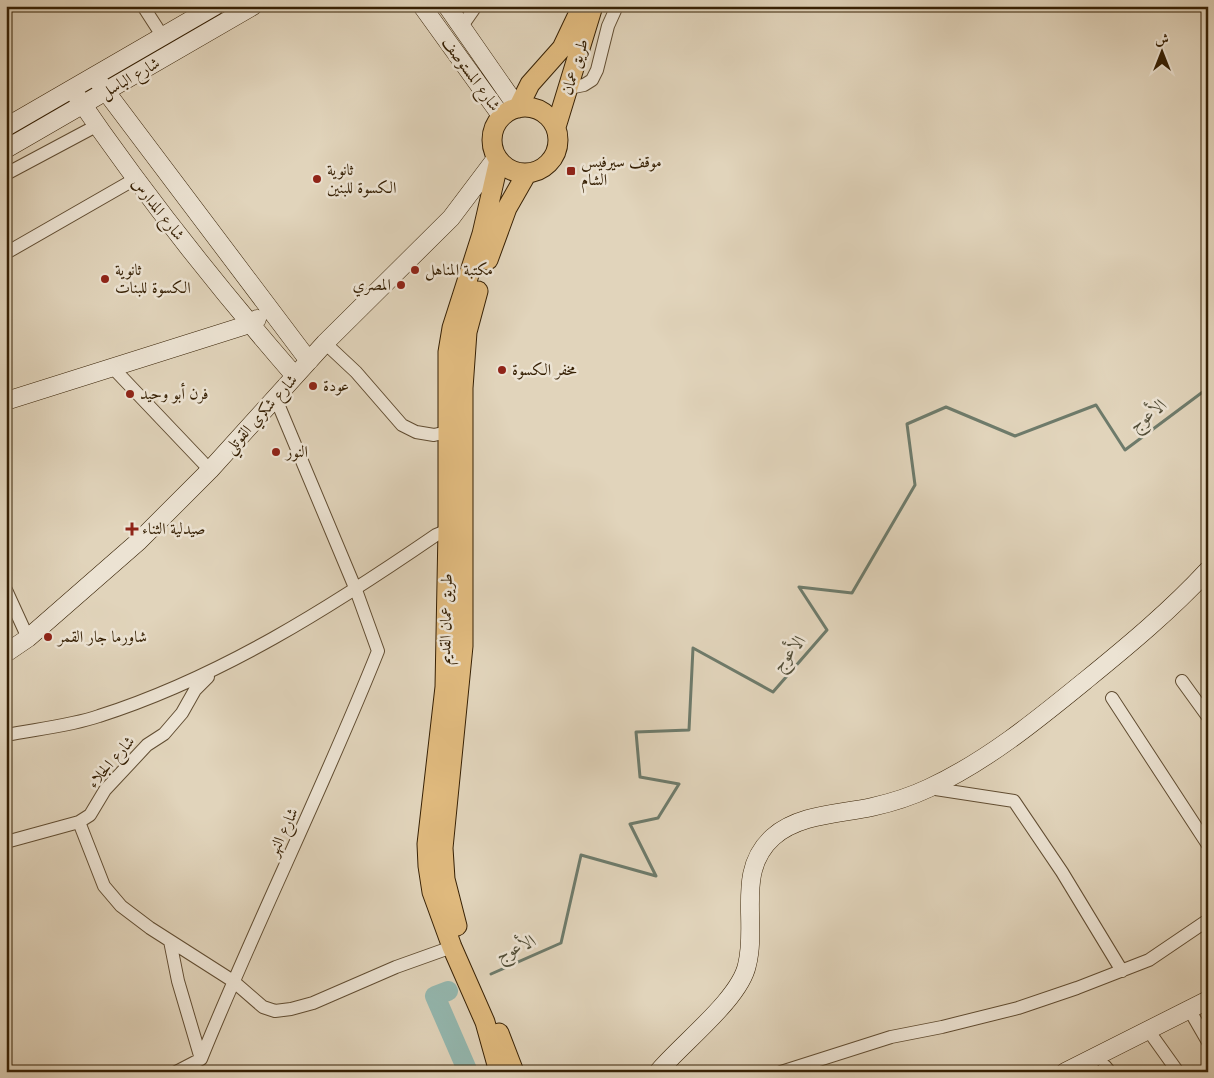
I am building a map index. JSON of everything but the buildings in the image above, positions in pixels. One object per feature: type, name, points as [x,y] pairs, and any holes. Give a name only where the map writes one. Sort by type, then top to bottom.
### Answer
[{"type":"main road","name":"طريق عمان","points":[[510,112],[530,84],[562,48],[588,12]]},
{"type":"main road","name":"طريق عمان","points":[[556,127],[569,88],[588,12]]},
{"type":"main road","points":[[530,107],[540,110],[550,118],[556,127],[558,148],[554,158],[547,166],[527,174],[511,170],[498,159],[493,147],[492,136],[496,125],[510,112],[530,107]]},
{"type":"main road","name":"طريق عمان القديم","points":[[498,159],[482,234],[452,328],[448,352],[448,530],[445,687],[427,844],[432,892],[452,947],[485,1022],[499,1072]]},
{"type":"main road","name":"طريق عمان القديم","points":[[514,1072],[451,907],[443,848],[463,646],[463,388],[466,332],[496,236],[507,208],[527,174]]},
{"type":"street","points":[[143,6],[163,37]]},
{"type":"street","name":"شارع الباسل","points":[[6,126],[96,77],[215,6]]},
{"type":"street","name":"شارع الباسل","points":[[6,148],[253,6]]},
{"type":"street","name":"شارع المستوصف","points":[[422,6],[510,112]]},
{"type":"street","name":"شارع المستوصف","points":[[447,6],[462,26],[510,112]]},
{"type":"street","points":[[462,26],[476,6]]},
{"type":"street","points":[[569,88],[584,85],[592,80],[597,70],[606,33],[617,6]]},
{"type":"street","points":[[588,12],[606,33]]},
{"type":"street","name":"شارع المدارس","points":[[96,77],[309,361]]},
{"type":"street","name":"شارع المدارس","points":[[72,89],[96,126],[135,179],[250,324],[295,376]]},
{"type":"street","points":[[6,174],[96,126]]},
{"type":"street","name":"شارع شكري القوتلي","points":[[6,653],[28,638],[139,541],[210,470],[325,343],[451,218],[498,159]]},
{"type":"street","points":[[6,252],[135,179]]},
{"type":"street","points":[[6,402],[250,324],[270,310]]},
{"type":"street","points":[[325,343],[356,372],[402,425],[416,432],[434,435],[447,432]]},
{"type":"street","points":[[114,369],[210,470]]},
{"type":"street","name":"شارع النهر","points":[[202,1059],[233,981],[338,749],[378,651],[356,590],[276,399]]},
{"type":"street","points":[[6,735],[97,717],[171,691],[218,669],[356,590],[436,535],[448,530]]},
{"type":"street","points":[[658,1072],[702,1028],[741,981],[747,966],[750,944],[750,881],[758,856],[774,836],[793,824],[821,816],[874,807],[928,788],[991,753],[1051,709],[1146,631],[1208,570]]},
{"type":"street","points":[[6,590],[28,638]]},
{"type":"street","name":"شارع الجلاء","points":[[6,842],[78,822],[90,815],[105,790],[147,745],[164,734],[182,712],[195,690],[218,669]]},
{"type":"street","points":[[1182,681],[1208,716]]},
{"type":"street","points":[[1112,698],[1208,844]]},
{"type":"street","points":[[928,788],[1014,801],[1062,872],[1122,971]]},
{"type":"street","points":[[78,822],[104,886],[121,906],[170,941],[233,981],[263,1007],[275,1011],[313,1003],[396,967],[452,947]]},
{"type":"street","points":[[781,1072],[890,1037],[942,1027],[1018,1008],[1122,971],[1149,960],[1208,920]]},
{"type":"street","points":[[170,941],[178,981],[202,1059],[176,1072]]},
{"type":"street","points":[[1065,1072],[1208,1000]]},
{"type":"street","points":[[1102,1070],[1153,1037],[1200,1013],[1208,1042]]},
{"type":"street","points":[[1153,1037],[1178,1072]]},
{"type":"waterway","name":"الأعوج","points":[[491,974],[561,943],[581,855],[656,876],[630,824],[658,818],[679,784],[640,777],[636,732],[689,730],[693,648],[773,692],[827,630],[799,587],[852,593],[915,485],[907,424],[946,407],[1015,436],[1096,405],[1125,450],[1208,388]]},
{"type":"waterway","points":[[448,991],[435,996],[468,1072]]},
{"type":"place","name":"موقف سيرفيس الشام","points":[[571,171]]},
{"type":"place","name":"ثانوية الكسوة للبنين","points":[[317,179]]},
{"type":"place","name":"مكتبة المناهل","points":[[415,270]]},
{"type":"place","name":"ثانوية الكسوة للبنات","points":[[105,279]]},
{"type":"place","name":"المصري","points":[[401,285]]},
{"type":"place","name":"مخفر الكسوة","points":[[502,370]]},
{"type":"place","name":"عودة","points":[[313,386]]},
{"type":"place","name":"فرن أبو وحيد","points":[[130,394]]},
{"type":"place","name":"النور","points":[[276,452]]},
{"type":"place","name":"صيدلية الثناء","points":[[132,529]]},
{"type":"place","name":"شاورما جار القمر","points":[[48,637]]}]
